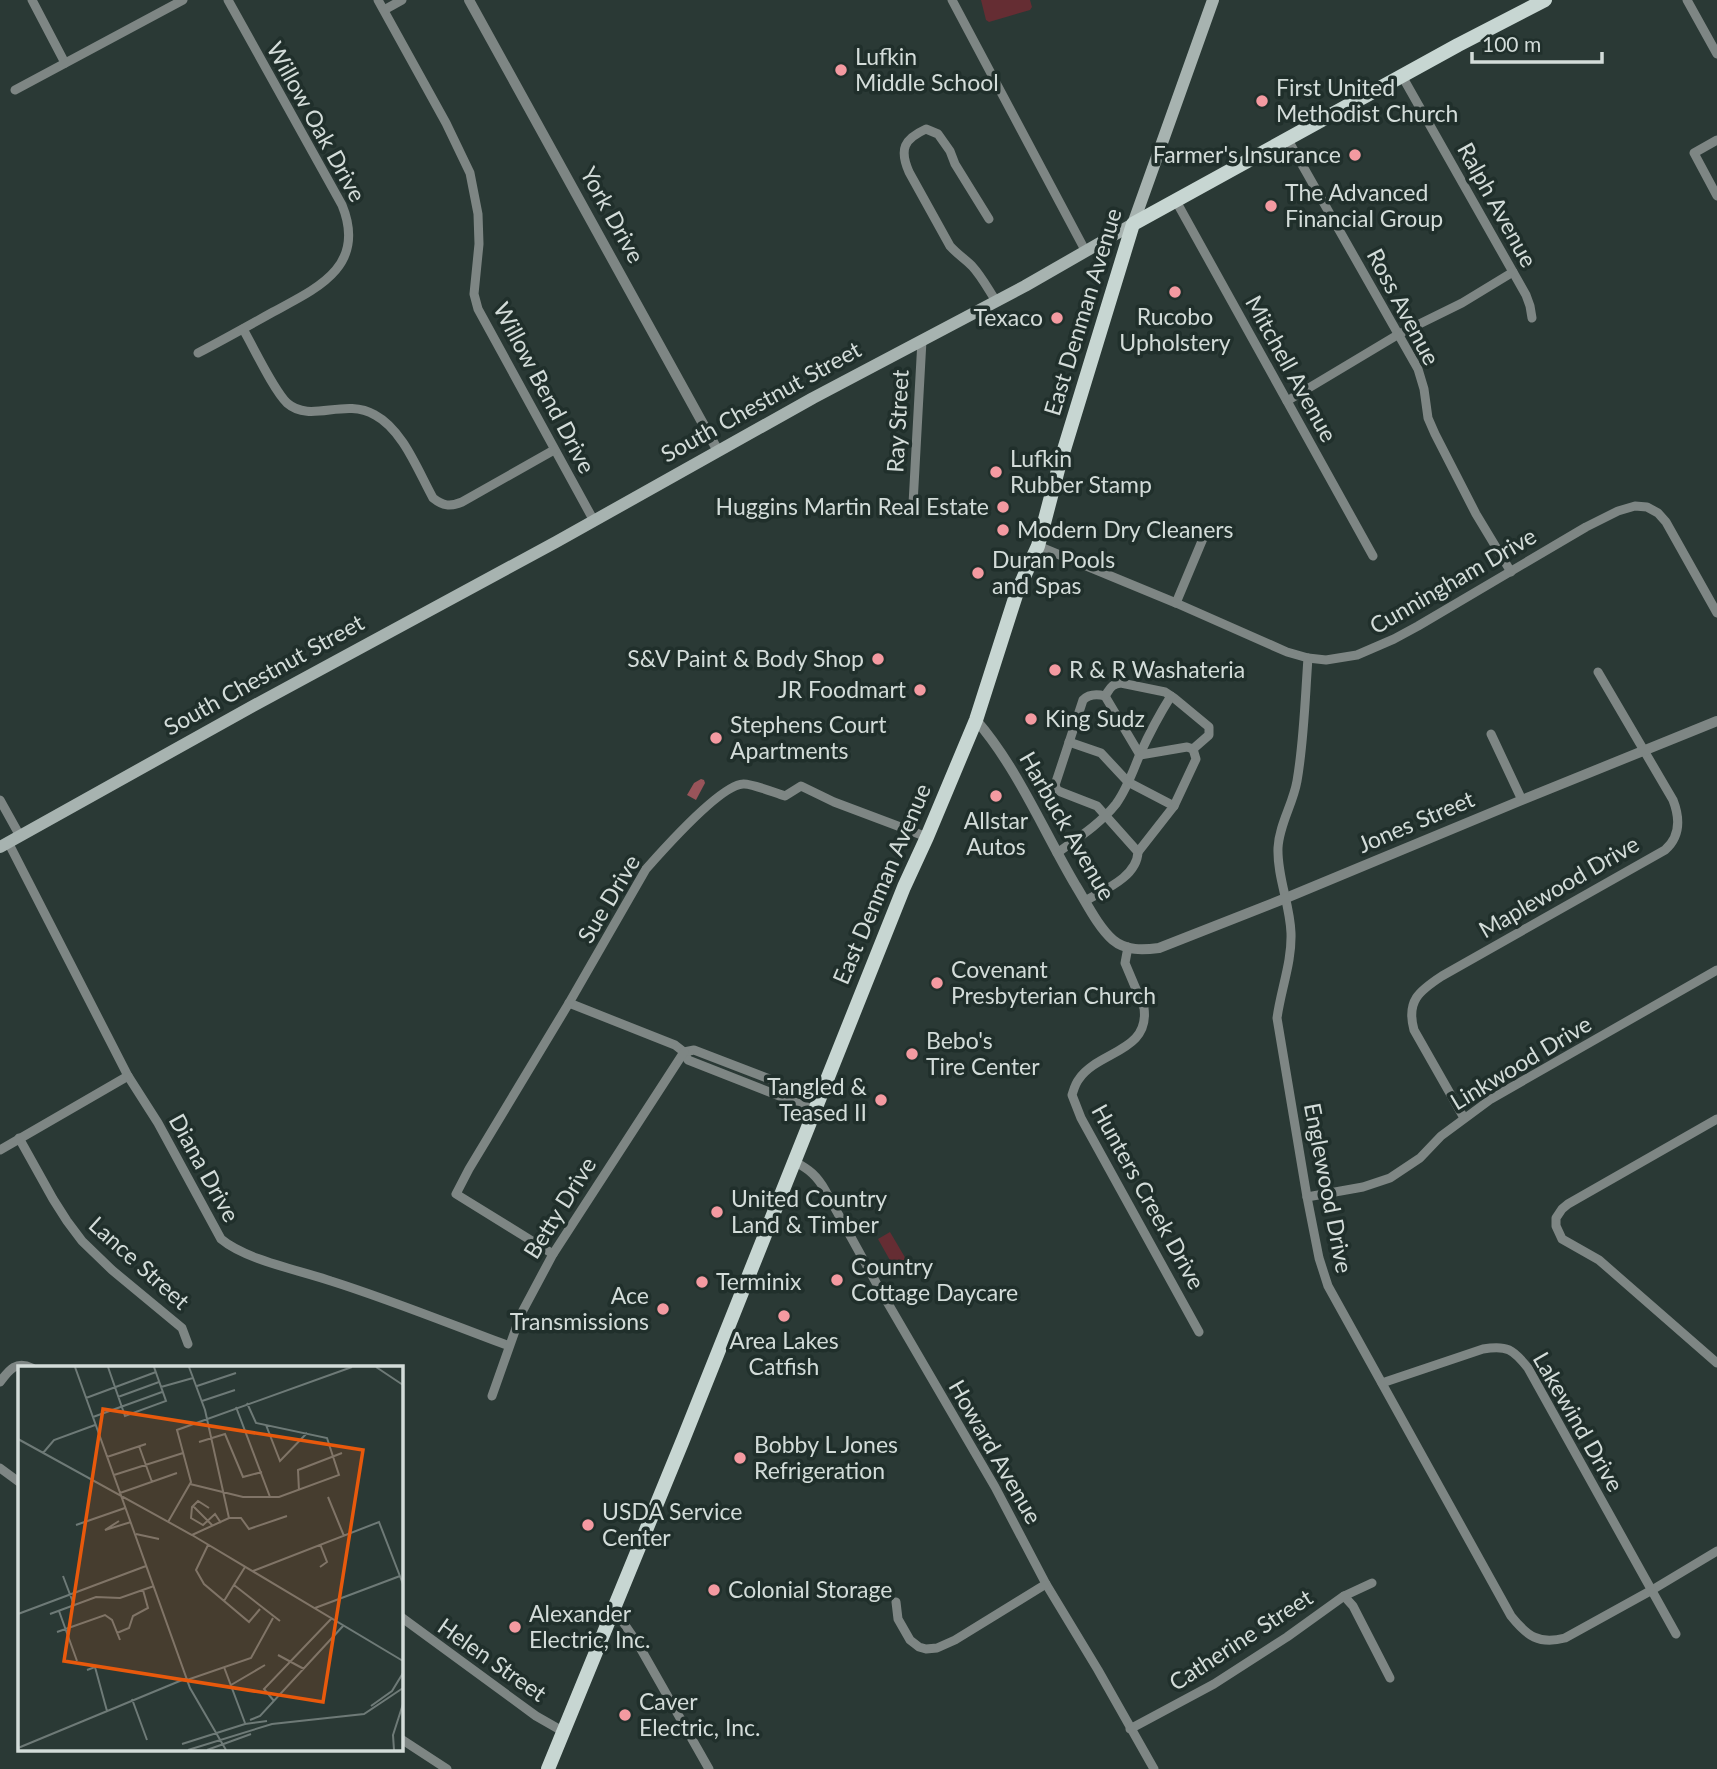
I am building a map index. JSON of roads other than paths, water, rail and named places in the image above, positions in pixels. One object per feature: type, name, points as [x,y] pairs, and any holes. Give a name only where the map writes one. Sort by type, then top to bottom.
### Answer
[{"type":"main road","name":"East Denman Avenue","points":[[548,1769],[904,887],[976,720],[1017,592],[1038,546],[1059,466],[1133,224],[1213,0]]},
{"type":"main road","name":"South Chestnut Street","points":[[9,842],[1545,0]]},
{"type":"street","points":[[32,0],[65,62]]},
{"type":"street","points":[[15,90],[183,0]]},
{"type":"street","name":"Willow Oak Drive","points":[[198,354],[318,288],[336,271],[345,256],[348,243],[348,218],[342,205],[228,0]]},
{"type":"street","name":"Willow Bend Drive","points":[[378,0],[446,123],[470,173],[478,215],[479,244],[474,294],[478,309],[594,521]]},
{"type":"street","points":[[384,10],[402,0]]},
{"type":"street","name":"York Drive","points":[[469,0],[718,451]]},
{"type":"street","points":[[952,0],[1085,250]]},
{"type":"street","points":[[1687,0],[1717,54]]},
{"type":"street","name":"Ralph Avenue","points":[[1402,76],[1526,295],[1532,318]]},
{"type":"street","points":[[989,219],[938,134],[926,129],[912,135],[905,147],[904,160],[909,172],[950,246],[983,279],[996,301]]},
{"type":"street","name":"Ross Avenue","points":[[1288,140],[1418,369],[1428,418],[1435,435],[1476,514],[1511,572]]},
{"type":"street","points":[[1717,140],[1694,153],[1717,196]]},
{"type":"street","name":"Mitchell Avenue","points":[[1176,201],[1373,556]]},
{"type":"street","points":[[1287,401],[1399,334],[1462,303],[1513,272]]},
{"type":"street","points":[[243,329],[279,393],[288,403],[304,411],[317,412],[347,407],[377,415],[399,436],[433,498],[439,503],[453,506],[462,502],[554,450]]},
{"type":"street","name":"Ray Street","points":[[913,504],[922,340]]},
{"type":"street","name":"Cunningham Drive","points":[[1038,546],[1287,652],[1325,660],[1372,650],[1618,510],[1635,506],[1647,507],[1658,513],[1666,522],[1717,613]]},
{"type":"street","points":[[1176,603],[1207,529]]},
{"type":"street","name":"Englewood Drive","points":[[1308,658],[1297,783],[1278,845],[1278,865],[1291,934],[1287,972],[1277,1018],[1307,1197],[1319,1258],[1328,1286],[1511,1616],[1530,1636],[1553,1641],[1565,1638],[1717,1551]]},
{"type":"street","name":"Maplewood Drive","points":[[1464,1118],[1415,1030],[1411,1018],[1415,998],[1442,976],[1638,865],[1671,844],[1677,834],[1678,812],[1670,793],[1598,672]]},
{"type":"street","points":[[1105,696],[1116,683],[1160,690],[1171,696],[1209,727],[1209,735],[1193,749]]},
{"type":"street","points":[[1105,696],[1092,695],[1083,700],[1055,785],[1057,790],[1097,806],[1138,852]]},
{"type":"street","points":[[1105,696],[1140,755]]},
{"type":"street","points":[[1057,853],[1106,816],[1117,802],[1156,719],[1171,696]]},
{"type":"street","name":"Harbuck Avenue","points":[[976,720],[991,737],[1085,901],[1111,939],[1128,947]]},
{"type":"street","name":"Jones Street","points":[[1128,947],[1141,951],[1159,948],[1717,721]]},
{"type":"street","points":[[1491,734],[1522,800]]},
{"type":"street","points":[[1069,741],[1101,753],[1128,782],[1174,806]]},
{"type":"street","points":[[1140,755],[1187,747],[1193,749]]},
{"type":"street","points":[[1085,901],[1132,870],[1138,860],[1138,852],[1174,806],[1196,758],[1193,749]]},
{"type":"street","name":"Sue Drive","points":[[553,1254],[456,1194],[646,870],[706,807],[733,787],[744,783],[785,796],[801,786],[834,802],[927,837]]},
{"type":"street","name":"Diana Drive","points":[[0,800],[9,842],[128,1076],[158,1123],[221,1239],[230,1247],[247,1254],[334,1281],[509,1346]]},
{"type":"street","name":"Hunters Creek Drive","points":[[1128,947],[1125,963],[1144,1008],[1141,1030],[1137,1039],[1080,1076],[1073,1095],[1081,1118],[1199,1332]]},
{"type":"street","name":"Linkwood Drive","points":[[1307,1197],[1363,1187],[1390,1178],[1420,1158],[1441,1136],[1491,1099],[1717,970]]},
{"type":"street","points":[[569,1003],[676,1045],[688,1060],[817,1104]]},
{"type":"street","name":"Betty Drive","points":[[492,1396],[521,1314],[553,1254],[684,1052]]},
{"type":"street","points":[[0,1150],[128,1076]]},
{"type":"street","points":[[1717,1119],[1568,1204],[1556,1218],[1556,1226],[1562,1239],[1599,1260],[1717,1363]]},
{"type":"street","name":"Lance Street","points":[[19,1138],[52,1199],[82,1241],[111,1270],[182,1328],[188,1344]]},
{"type":"street","name":"Howard Avenue","points":[[795,1161],[818,1177],[995,1488],[1046,1584],[1154,1769]]},
{"type":"street","name":"Lakewind Drive","points":[[1382,1383],[1483,1349],[1509,1349],[1518,1356],[1528,1368],[1676,1634]]},
{"type":"street","points":[[0,1382],[11,1368],[24,1364],[28,1366]]},
{"type":"street","points":[[0,1468],[18,1481]]},
{"type":"street","name":"Catherine Street","points":[[1130,1729],[1214,1685],[1344,1595],[1372,1583]]},
{"type":"street","points":[[896,1602],[898,1619],[910,1640],[919,1647],[937,1648],[1046,1584]]},
{"type":"street","points":[[1344,1595],[1353,1606],[1390,1678]]},
{"type":"street","points":[[614,1609],[638,1644],[709,1769]]},
{"type":"street","name":"Helen Street","points":[[402,1618],[536,1716],[564,1732]]},
{"type":"street","points":[[402,1740],[447,1769]]},
{"type":"place","name":"Lufkin Middle School","points":[[841,70]]},
{"type":"place","name":"First United Methodist Church","points":[[1262,101]]},
{"type":"place","name":"Farmer's Insurance","points":[[1355,155]]},
{"type":"place","name":"The Advanced Financial Group","points":[[1271,206]]},
{"type":"place","name":"Rucobo Upholstery","points":[[1175,292]]},
{"type":"place","name":"Texaco","points":[[1057,318]]},
{"type":"place","name":"Lufkin Rubber Stamp","points":[[996,472]]},
{"type":"place","name":"Huggins Martin Real Estate","points":[[1003,507]]},
{"type":"place","name":"Modern Dry Cleaners","points":[[1003,530]]},
{"type":"place","name":"Duran Pools and Spas","points":[[978,573]]},
{"type":"place","name":"S&V Paint & Body Shop","points":[[878,659]]},
{"type":"place","name":"R & R Washateria","points":[[1055,670]]},
{"type":"place","name":"JR Foodmart","points":[[920,690]]},
{"type":"place","name":"King Sudz","points":[[1031,719]]},
{"type":"place","name":"Stephens Court Apartments","points":[[716,738]]},
{"type":"place","name":"Allstar Autos","points":[[996,796]]},
{"type":"place","name":"Covenant Presbyterian Church","points":[[937,983]]},
{"type":"place","name":"Bebo's Tire Center","points":[[912,1054]]},
{"type":"place","name":"Tangled & Teased II","points":[[881,1100]]},
{"type":"place","name":"United Country Land & Timber","points":[[717,1212]]},
{"type":"place","name":"Country Cottage Daycare","points":[[837,1280]]},
{"type":"place","name":"Terminix","points":[[702,1282]]},
{"type":"place","name":"Ace Transmissions","points":[[663,1309]]},
{"type":"place","name":"Area Lakes Catfish","points":[[784,1316]]},
{"type":"place","name":"Bobby L Jones Refrigeration","points":[[740,1458]]},
{"type":"place","name":"USDA Service Center","points":[[588,1525]]},
{"type":"place","name":"Colonial Storage","points":[[714,1590]]},
{"type":"place","name":"Alexander Electric, Inc.","points":[[515,1627]]},
{"type":"place","name":"Caver Electric, Inc.","points":[[625,1715]]}]
